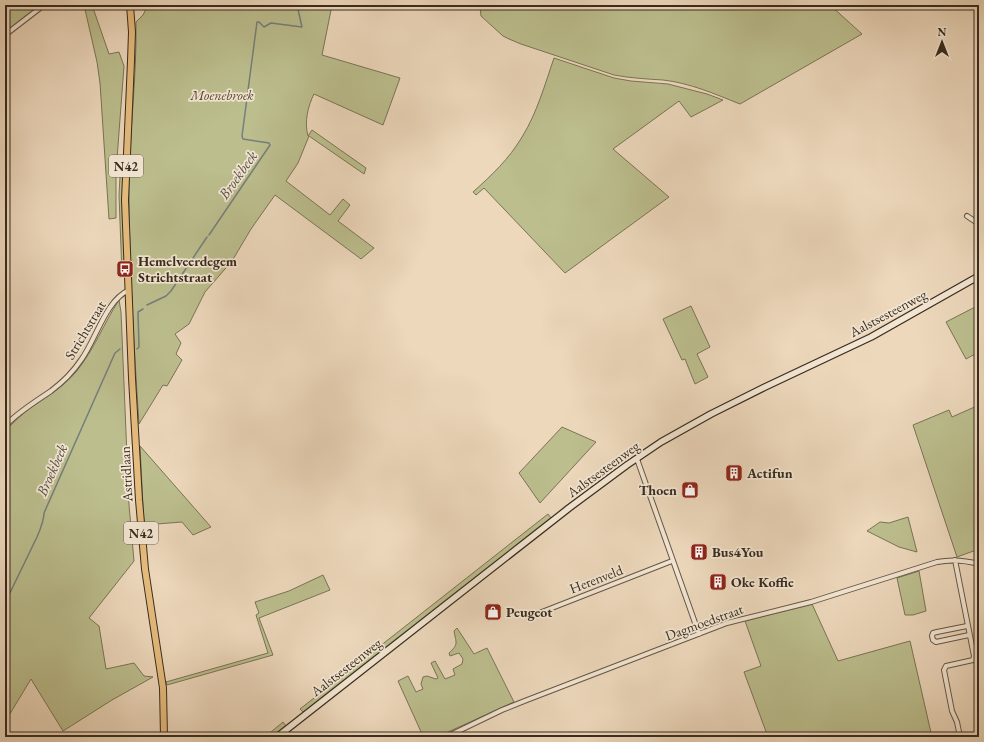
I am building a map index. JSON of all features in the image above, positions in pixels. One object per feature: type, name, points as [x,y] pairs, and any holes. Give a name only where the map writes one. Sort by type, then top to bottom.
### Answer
[{"type":"main road","name":"N42","points":[[129,290],[125,200],[132,61],[130,5]]},
{"type":"main road","name":"Aalstsesteenweg","points":[[277,737],[569,508],[661,442],[711,414],[765,387],[871,337],[979,276]]},
{"type":"main road","name":"Astridlaan","points":[[129,290],[139,500],[145,569],[161,674],[164,709],[164,737]]},
{"type":"street","points":[[5,35],[44,5]]},
{"type":"street","points":[[967,216],[979,224]]},
{"type":"street","name":"Strichtstraat","points":[[5,426],[20,412],[51,391],[70,374],[88,351],[108,310],[121,295],[129,290]]},
{"type":"street","points":[[637,458],[672,561],[699,634]]},
{"type":"street","points":[[955,560],[974,656],[973,660],[946,666],[944,670],[952,711],[957,722],[960,737]]},
{"type":"street","name":"Dagmoedstraat","points":[[446,737],[515,705],[727,623],[811,602],[937,562],[961,560],[979,564]]},
{"type":"street","name":"Herenveld","points":[[529,617],[672,561]]},
{"type":"street","points":[[967,626],[932,633],[933,640],[936,642],[969,635]]},
{"type":"green space","points":[[5,5],[41,5],[5,33]]},
{"type":"green space","points":[[84,5],[92,5],[109,54],[119,52],[124,66],[116,172],[116,218],[109,219],[100,83],[97,62]]},
{"type":"green space","name":"Moenebroek","points":[[148,5],[332,5],[322,55],[400,78],[383,125],[314,94],[310,104],[306,125],[308,136],[312,130],[366,168],[364,174],[309,136],[298,163],[286,181],[330,215],[343,199],[350,205],[338,221],[374,248],[361,259],[275,195],[251,229],[232,261],[205,292],[189,324],[175,334],[181,343],[176,354],[182,360],[167,386],[163,385],[139,424],[131,278],[129,170],[136,22],[143,15]]},
{"type":"green space","points":[[480,5],[830,5],[862,34],[740,104],[702,89],[673,81],[614,75],[521,44],[503,36],[481,16]]},
{"type":"green space","points":[[554,58],[614,78],[668,84],[707,94],[723,100],[691,117],[679,101],[613,149],[669,197],[565,273],[484,188],[476,195],[473,192],[500,166],[522,137],[536,108]]},
{"type":"green space","points":[[121,158],[124,158],[126,276],[122,275],[119,195]]},
{"type":"green space","points":[[119,300],[121,312],[129,505],[134,561],[89,618],[99,626],[106,669],[134,663],[144,676],[153,677],[112,700],[63,731],[31,679],[5,722],[5,431],[17,419],[60,387],[76,372],[88,355]]},
{"type":"green space","points":[[979,305],[979,352],[966,359],[946,322]]},
{"type":"green space","points":[[691,306],[710,347],[697,354],[708,377],[695,384],[685,359],[682,360],[663,319]]},
{"type":"green space","points":[[979,405],[979,549],[957,557],[913,425],[949,410],[952,417]]},
{"type":"green space","points":[[562,427],[596,442],[540,503],[519,473]]},
{"type":"green space","points":[[140,446],[211,527],[193,535],[182,522],[144,525]]},
{"type":"green space","points":[[548,514],[551,518],[304,713],[300,709]]},
{"type":"green space","points":[[908,517],[917,552],[899,547],[867,531],[880,522],[889,523]]},
{"type":"green space","points":[[919,571],[926,611],[913,615],[905,615],[897,578]]},
{"type":"green space","points":[[323,575],[330,590],[259,618],[273,655],[167,685],[166,682],[268,653],[256,615],[259,613],[255,602],[289,591]]},
{"type":"green space","points":[[812,604],[838,661],[910,641],[932,737],[768,737],[744,672],[761,666],[745,621]]},
{"type":"green space","points":[[457,628],[474,654],[487,648],[514,702],[437,737],[416,737],[422,734],[398,681],[408,676],[416,692],[423,689],[421,684],[423,677],[427,676],[436,679],[438,678],[431,663],[435,661],[445,679],[455,675],[453,669],[462,664],[463,659],[459,653],[450,656],[449,653],[456,645],[454,631]]},
{"type":"green space","points":[[283,722],[287,727],[279,733],[282,737],[265,737]]},
{"type":"waterway","name":"Broekbeek","points":[[209,235],[270,145],[269,143],[243,139],[242,136],[257,22],[264,27],[271,23],[302,27],[297,5]]},
{"type":"waterway","name":"Broekbeek","points":[[147,305],[166,296],[171,291],[207,237]]},
{"type":"waterway","name":"Broekbeek","points":[[137,349],[139,347],[138,312],[143,309]]},
{"type":"waterway","name":"Broekbeek","points":[[6,601],[37,537],[43,522],[44,513],[115,353],[120,349]]},
{"type":"place","name":"Hemelveerdegem Strichtstraat","points":[[125,269]]},
{"type":"place","name":"Actifun","points":[[734,473]]},
{"type":"place","name":"Thoen","points":[[690,490]]},
{"type":"place","name":"Bus4You","points":[[699,552]]},
{"type":"place","name":"Oke Koffie","points":[[718,582]]},
{"type":"place","name":"Peugeot","points":[[493,612]]}]
